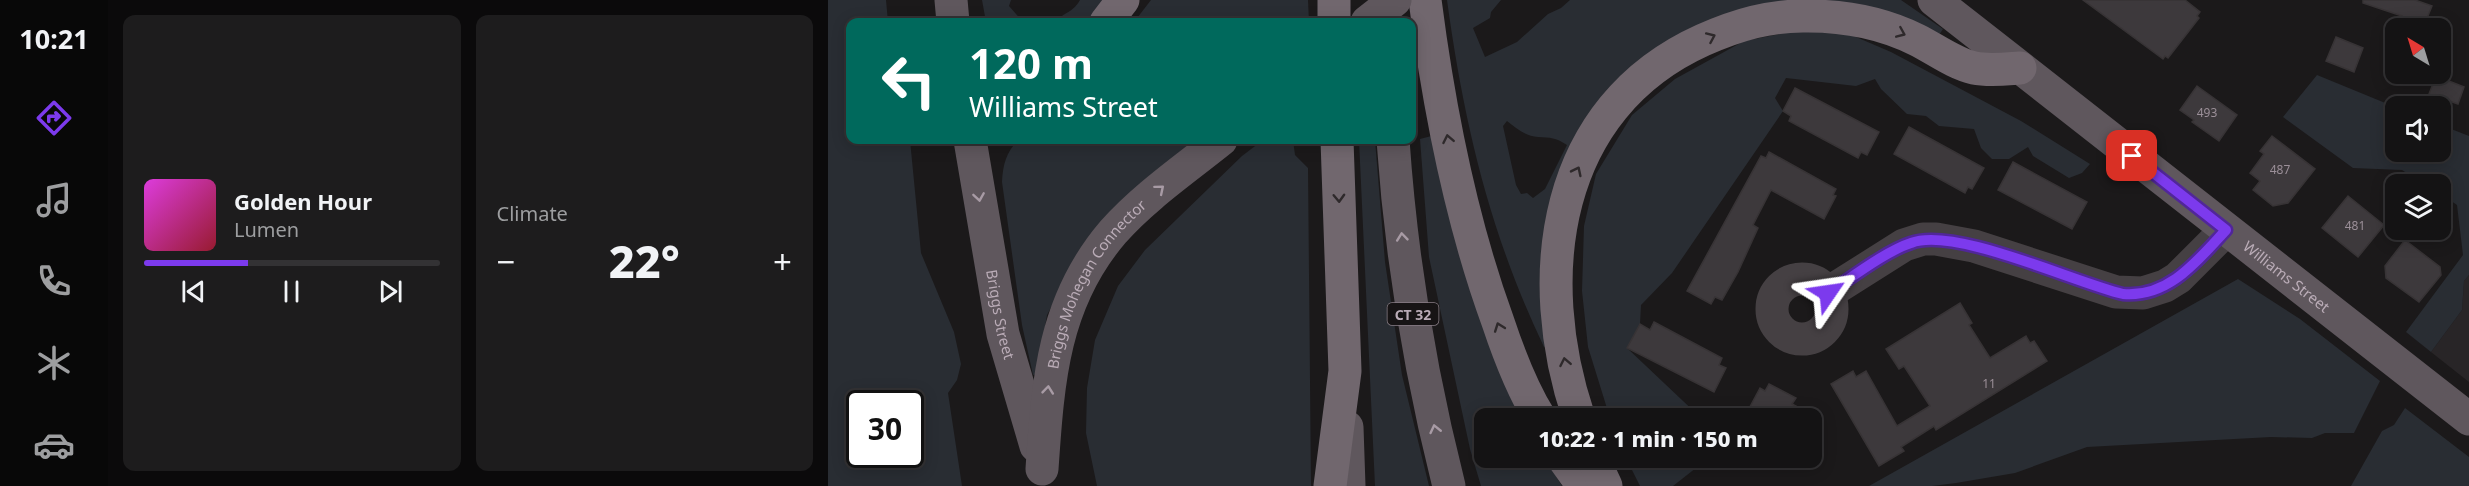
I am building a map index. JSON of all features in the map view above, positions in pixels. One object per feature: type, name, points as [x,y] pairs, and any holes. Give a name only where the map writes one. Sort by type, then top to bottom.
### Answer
[{"type":"highway","points":[[1109,18],[1123,0]]},
{"type":"highway","points":[[1334,0],[1334,18]]},
{"type":"highway","points":[[1425,0],[1448,141],[1468,227],[1503,338],[1534,408]]},
{"type":"highway","points":[[1576,408],[1563,354],[1557,316],[1556,248],[1560,219],[1571,183],[1591,141],[1617,104],[1643,78],[1689,47],[1733,27],[1770,18],[1807,16],[1851,19],[1888,28],[1973,68],[2020,68]]},
{"type":"highway","points":[[1330,486],[1345,371],[1337,144]]},
{"type":"highway","points":[[1570,468],[1583,486]]},
{"type":"highway","points":[[1598,468],[1606,486]]},
{"type":"main road","points":[[951,0],[953,18]]},
{"type":"main road","points":[[1386,0],[1387,18]]},
{"type":"main road","points":[[1372,18],[1395,0]]},
{"type":"main road","name":"Williams Street","points":[[1934,0],[2469,419]]},
{"type":"main road","name":"Briggs Street","points":[[971,144],[1003,334],[1044,477]]},
{"type":"main road","name":"Briggs Mohegan Connector","points":[[1044,477],[1052,366],[1061,326],[1074,293],[1096,255],[1114,231],[1140,206],[1216,144]]},
{"type":"main road","name":"CT 32","points":[[1393,144],[1402,240],[1415,329],[1428,400],[1449,486]]},
{"type":"main road","points":[[1345,371],[1349,486]]},
{"type":"street","points":[[1828,293],[1904,245],[1923,239],[1936,239],[1974,246],[2116,292],[2136,294],[2153,291],[2178,278],[2226,230]]},
{"type":"shaded area","points":[[828,0],[886,0],[888,18],[846,18],[846,144],[910,144],[921,253],[954,332],[961,364],[957,380],[948,393],[962,486],[828,486]]},
{"type":"shaded area","points":[[982,0],[1011,0],[1009,6],[1020,18],[985,18]]},
{"type":"shaded area","points":[[1080,0],[1105,0],[1090,18],[1060,18],[1074,8]]},
{"type":"shaded area","points":[[1151,0],[1308,0],[1309,18],[1137,18]]},
{"type":"shaded area","points":[[1447,0],[1501,0],[1491,12],[1490,18],[1473,28],[1485,57],[1517,42],[1548,14],[1561,8],[1570,0],[1901,0],[1943,29],[1937,38],[1780,5],[1592,122],[1553,343],[1544,347],[1508,263],[1494,220],[1471,134]],"holes":[[[1507,121],[1521,132],[1534,137],[1553,138],[1567,145],[1545,189],[1533,198],[1527,193],[1521,194],[1516,185],[1503,126]]]},
{"type":"shaded area","points":[[1800,30],[1849,34],[1891,52],[2021,121],[2090,164],[2082,173],[2069,178],[2033,156],[2028,147],[2009,159],[1992,159],[1981,148],[1974,129],[1939,126],[1926,116],[1907,114],[1881,89],[1875,79],[1856,86],[1786,78],[1775,98],[1783,111],[1672,273],[1641,305],[1640,324],[1627,348],[1690,408],[1607,408],[1588,347],[1582,291],[1584,226],[1596,174],[1632,115],[1675,79],[1744,41]]},
{"type":"shaded area","points":[[2317,75],[2385,103],[2385,162],[2451,162],[2451,129],[2469,136],[2469,275],[2464,281],[2462,310],[2431,352],[2406,332],[2463,255],[2457,205],[2451,201],[2451,174],[2408,174],[2402,170],[2353,168],[2283,117]]},
{"type":"shaded area","points":[[1439,134],[1524,408],[1474,408],[1474,462],[1429,257],[1420,139]]},
{"type":"shaded area","points":[[1015,144],[1190,144],[1142,182],[1065,281],[1047,315],[1037,374],[1033,375],[1022,325],[1002,182],[1006,159]]},
{"type":"shaded area","points":[[1258,144],[1294,144],[1295,155],[1308,168],[1311,486],[1097,486],[1086,433],[1087,388],[1095,340],[1118,286],[1145,250],[1242,156]]},
{"type":"shaded area","points":[[1359,144],[1375,144],[1385,262],[1402,375],[1429,486],[1375,486]]},
{"type":"shaded area","points":[[2469,275],[2469,382],[2431,352],[2462,310],[2464,281]]},
{"type":"shaded area","points":[[2238,279],[2300,319],[2380,381],[2354,433],[2325,433],[2312,438],[2271,437],[2087,447],[2015,473],[1932,486],[1869,486]]},
{"type":"shaded area","points":[[2405,408],[2469,457],[2469,486],[2351,486],[2382,431],[2394,425]]},
{"type":"shaded area","points":[[1476,468],[1551,468],[1562,486],[1481,486]]},
{"type":"shaded area","points":[[1631,468],[1696,468],[1673,486],[1640,486]]},
{"type":"building","points":[[2083,0],[2185,0],[2200,12],[2197,16],[2199,18],[2168,58],[2165,56],[2163,59]]},
{"type":"building","points":[[2363,0],[2415,0],[2432,6],[2427,18],[2401,18],[2402,16],[2363,3]]},
{"type":"building","points":[[2336,37],[2363,48],[2354,72],[2326,61]]},
{"type":"building","points":[[2451,82],[2464,87],[2458,104],[2451,102],[2451,96],[2429,94],[2433,84],[2451,84]]},
{"type":"building","points":[[2197,86],[2237,115],[2219,141],[2192,122],[2194,120],[2180,110]]},
{"type":"building","points":[[1795,88],[1879,132],[1867,155],[1861,152],[1858,158],[1789,121],[1791,116],[1783,111]]},
{"type":"building","points":[[1909,127],[1984,168],[1972,189],[1968,187],[1965,193],[1894,154]]},
{"type":"building","points":[[2272,136],[2315,169],[2288,203],[2273,206],[2253,190],[2260,181],[2250,173],[2264,154],[2260,151]]},
{"type":"building","points":[[1769,152],[1836,189],[1833,195],[1836,196],[1824,219],[1771,190],[1753,225],[1758,228],[1738,272],[1722,300],[1715,297],[1711,304],[1687,291],[1761,156],[1766,158]]},
{"type":"building","points":[[2013,162],[2087,202],[2072,229],[1998,190]]},
{"type":"building","points":[[2348,196],[2384,225],[2358,257],[2322,228]]},
{"type":"building","points":[[2405,240],[2440,267],[2441,275],[2419,302],[2386,278],[2385,266]]},
{"type":"building","points":[[1960,303],[1972,323],[1969,325],[1990,358],[2026,336],[2030,343],[2034,341],[2047,361],[1936,430],[1934,426],[1901,447],[1904,451],[1879,466],[1831,384],[1853,371],[1856,377],[1866,371],[1897,426],[1930,406],[1904,366],[1899,369],[1886,349]]},
{"type":"building","points":[[1654,322],[1722,358],[1719,365],[1726,368],[1714,392],[1627,348],[1640,324],[1650,330]]},
{"type":"building","points":[[1769,384],[1796,398],[1792,404],[1799,408],[1749,408],[1760,388],[1765,391]]},
{"type":"route","points":[[1828,293],[1904,245],[1923,239],[1952,240],[1974,246],[2123,294],[2153,291],[2178,278],[2226,230],[2132,156]]}]
